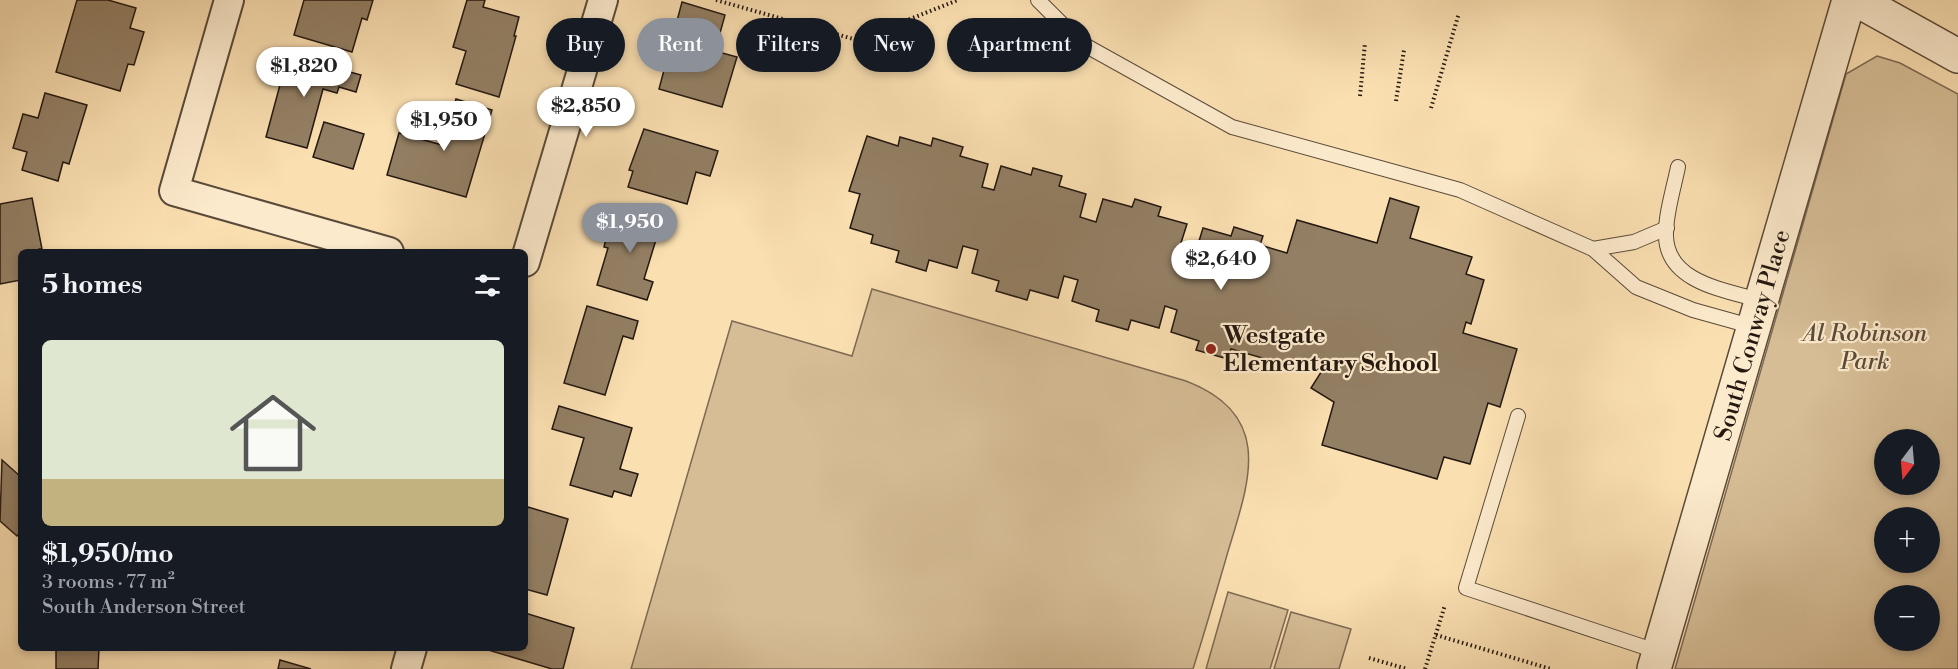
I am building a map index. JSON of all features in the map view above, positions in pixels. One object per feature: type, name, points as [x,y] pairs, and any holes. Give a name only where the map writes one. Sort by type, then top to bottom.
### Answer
[{"type":"street","points":[[230,0],[174,191],[378,249]]},
{"type":"street","points":[[528,252],[603,0]]},
{"type":"street","name":"South Conway Place","points":[[1657,661],[1849,0]]},
{"type":"street","points":[[1857,0],[1958,56]]},
{"type":"street","points":[[406,669],[411,651]]},
{"type":"lane","points":[[1038,0],[1081,43],[1232,127],[1460,190],[1593,249],[1636,287],[1693,310],[1758,314]]},
{"type":"lane","points":[[1678,167],[1666,236],[1672,263],[1697,282],[1758,314]]},
{"type":"lane","points":[[1593,249],[1634,242],[1667,228]]},
{"type":"lane","points":[[1518,416],[1466,588],[1657,661]]},
{"type":"path","points":[[716,0],[857,40],[958,0]]},
{"type":"path","points":[[1431,108],[1459,14]]},
{"type":"path","points":[[1360,96],[1365,43]]},
{"type":"path","points":[[1396,101],[1404,50]]},
{"type":"path","points":[[1425,669],[1445,605]]},
{"type":"path","points":[[1436,635],[1551,669]]},
{"type":"path","points":[[1369,658],[1407,669]]},
{"type":"green space","name":"Al Robinson Park","points":[[1877,56],[1900,63],[1958,94],[1958,669],[1675,669],[1846,74]]},
{"type":"green space","points":[[872,289],[1186,381],[1215,396],[1234,413],[1244,433],[1248,454],[1247,478],[1235,529],[1193,669],[631,669],[732,321],[852,356]]},
{"type":"green space","points":[[1228,592],[1288,610],[1270,669],[1206,669]]},
{"type":"green space","points":[[1291,612],[1351,629],[1339,669],[1274,669]]},
{"type":"building","points":[[77,0],[108,0],[136,8],[130,28],[144,32],[134,65],[128,64],[120,91],[56,72]]},
{"type":"building","points":[[304,0],[373,0],[367,20],[362,18],[352,52],[294,35]]},
{"type":"building","points":[[467,0],[485,0],[483,7],[519,17],[499,97],[456,84],[466,51],[453,47]]},
{"type":"building","points":[[682,2],[725,15],[724,19],[678,18]]},
{"type":"building","points":[[724,53],[736,57],[722,107],[659,89],[663,72],[724,72]]},
{"type":"building","points":[[288,55],[361,75],[356,92],[339,87],[337,93],[323,89],[307,148],[266,137]]},
{"type":"building","points":[[45,93],[87,105],[69,164],[63,162],[58,181],[22,170],[27,152],[13,148],[23,114],[38,118]]},
{"type":"building","points":[[456,99],[492,110],[466,197],[387,175],[399,133],[442,145]]},
{"type":"building","points":[[324,122],[364,134],[353,169],[313,157]]},
{"type":"building","points":[[644,129],[718,151],[710,176],[696,172],[687,204],[628,187],[633,171],[629,170]]},
{"type":"building","points":[[867,136],[898,146],[900,137],[931,146],[933,138],[963,147],[960,156],[988,164],[982,187],[994,190],[1001,166],[1031,175],[1033,168],[1062,176],[1059,186],[1086,194],[1080,217],[1096,222],[1103,199],[1132,207],[1135,199],[1161,207],[1158,216],[1187,224],[1180,246],[1196,251],[1203,228],[1231,236],[1234,227],[1263,236],[1260,245],[1287,253],[1297,220],[1377,243],[1390,198],[1419,207],[1410,238],[1472,257],[1466,274],[1484,280],[1471,324],[1466,322],[1463,333],[1517,349],[1500,407],[1488,403],[1470,464],[1444,457],[1437,479],[1322,445],[1334,402],[1311,388],[1325,366],[1312,358],[1304,370],[1231,349],[1228,359],[1196,350],[1199,341],[1171,332],[1177,310],[1165,306],[1159,328],[1131,320],[1128,330],[1096,321],[1099,310],[1072,301],[1078,280],[1064,276],[1058,298],[1030,290],[1027,300],[996,291],[999,281],[972,273],[978,250],[963,246],[957,268],[929,260],[926,271],[896,262],[899,251],[871,243],[873,235],[850,228],[860,194],[849,191]]},
{"type":"building","points":[[32,198],[42,249],[18,249],[18,281],[0,284],[0,204]]},
{"type":"building","points":[[620,206],[662,220],[644,279],[653,282],[647,300],[597,285],[608,248],[604,247],[607,235],[611,236]]},
{"type":"building","points":[[587,306],[638,321],[633,339],[623,336],[605,395],[564,383]]},
{"type":"building","points":[[559,406],[632,428],[620,469],[638,474],[631,496],[614,491],[612,497],[570,485],[584,438],[552,429]]},
{"type":"building","points":[[2,460],[18,474],[17,536],[0,521]]},
{"type":"building","points":[[528,507],[568,519],[547,595],[528,590]]},
{"type":"building","points":[[528,614],[574,628],[563,669],[552,669],[492,651],[528,651]]},
{"type":"building","points":[[56,651],[99,651],[98,669],[56,669]]},
{"type":"building","points":[[280,660],[311,669],[278,669]]},
{"type":"place","name":"Westgate Elementary School","points":[[1211,349]]}]
